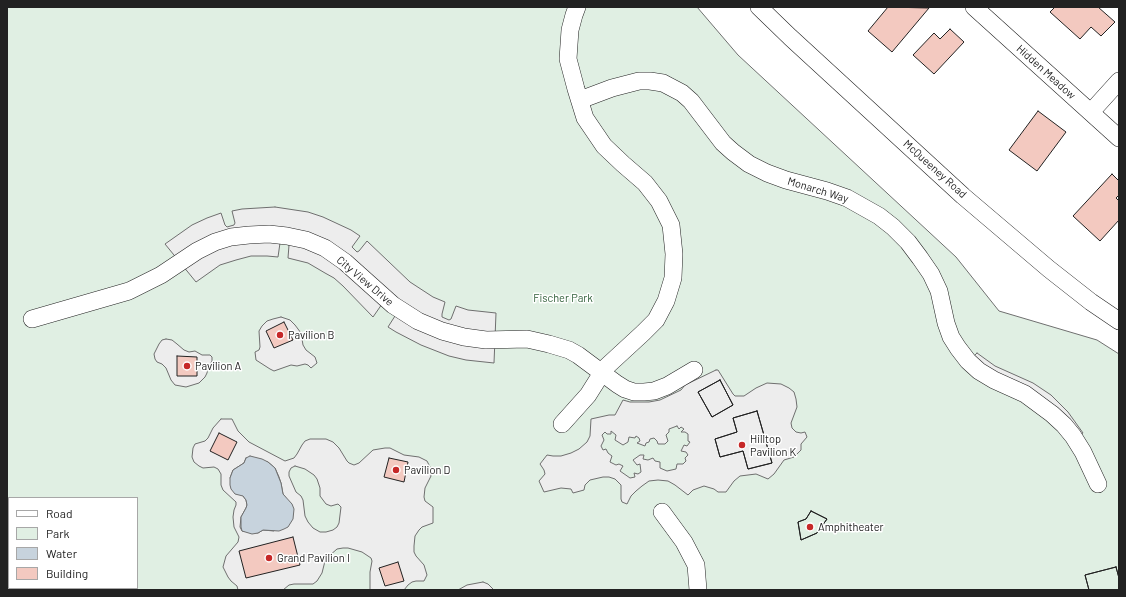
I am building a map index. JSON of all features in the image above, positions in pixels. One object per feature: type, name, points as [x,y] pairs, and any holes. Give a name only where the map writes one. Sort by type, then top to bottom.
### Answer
[{"type":"street","points":[[562,424],[588,395],[602,372],[656,320],[666,301],[673,278],[674,254],[671,225],[659,201],[645,183],[604,146],[586,118],[568,59],[570,30],[577,7]]},
{"type":"street","name":"McQueeney Road","points":[[759,7],[963,196],[1073,288],[1119,322]]},
{"type":"street","name":"Hidden Meadow","points":[[974,7],[1119,138]]},
{"type":"street","name":"Monarch Way","points":[[580,100],[612,88],[639,81],[663,83],[682,93],[691,101],[723,143],[749,164],[786,180],[847,198],[879,216],[908,242],[931,274],[939,291],[946,323],[951,337],[968,361],[979,371],[994,380],[1025,394],[1058,419],[1073,436],[1083,452],[1098,484]]},
{"type":"street","points":[[1091,112],[1119,81]]},
{"type":"street","name":"City View Drive","points":[[32,319],[129,291],[161,275],[197,251],[215,242],[243,236],[268,234],[306,240],[325,248],[344,262],[393,305],[418,321],[442,331],[464,337],[486,340],[520,339],[539,341],[569,350],[625,389],[634,392],[654,391],[667,386],[694,370]]},
{"type":"street","points":[[662,512],[684,542],[696,564],[698,590]]},
{"type":"green space","name":"Fischer Park","points":[[7,7],[697,7],[738,55],[956,257],[999,311],[1097,340],[1119,354],[1119,590],[30,590],[138,589],[138,497],[8,497],[8,544]]},
{"type":"shaded area","points":[[275,207],[308,212],[351,230],[360,236],[352,247],[357,252],[367,241],[410,282],[433,297],[445,302],[442,317],[449,320],[451,319],[456,306],[468,310],[496,313],[494,363],[466,360],[449,356],[421,345],[396,332],[388,327],[395,316],[382,304],[373,317],[334,278],[308,263],[288,258],[289,245],[287,242],[280,243],[278,257],[251,256],[236,260],[220,265],[196,282],[165,244],[192,225],[221,213],[227,227],[234,225],[235,223],[232,211]]},
{"type":"shaded area","points":[[281,317],[290,320],[301,333],[303,345],[306,350],[315,357],[317,363],[311,368],[305,364],[297,366],[291,365],[274,371],[256,360],[255,352],[259,350],[260,347],[259,331],[267,321]]},
{"type":"shaded area","points":[[162,340],[172,340],[184,350],[189,352],[195,351],[202,355],[210,355],[212,357],[212,361],[208,367],[205,377],[199,383],[186,387],[175,385],[166,368],[157,362],[154,354]]},
{"type":"shaded area","points":[[977,353],[995,366],[1033,383],[1051,395],[1068,412],[1083,433],[1069,441],[1057,423],[967,363]]},
{"type":"shaded area","points":[[718,370],[735,396],[744,396],[767,383],[781,384],[789,388],[794,392],[797,407],[791,423],[792,428],[796,432],[805,432],[807,437],[801,444],[801,450],[794,457],[784,460],[774,474],[768,479],[756,474],[740,476],[734,481],[726,492],[718,492],[704,486],[693,490],[688,495],[668,481],[649,481],[631,496],[627,504],[622,502],[621,499],[621,485],[615,479],[603,477],[590,480],[585,485],[584,490],[573,493],[571,489],[561,488],[544,492],[539,481],[545,474],[540,464],[547,455],[561,456],[571,453],[579,449],[587,442],[590,436],[591,419],[615,415],[623,400],[630,402],[649,402],[660,400],[681,390],[685,385]],"holes":[[[677,426],[679,429],[681,427],[684,429],[681,432],[688,434],[688,441],[690,442],[687,446],[684,445],[681,451],[686,452],[688,455],[683,464],[677,464],[676,469],[667,471],[660,468],[660,462],[655,461],[653,458],[648,460],[643,459],[644,455],[640,455],[633,460],[637,465],[640,464],[641,472],[638,474],[634,473],[635,477],[630,478],[620,471],[623,466],[610,462],[612,456],[606,449],[603,450],[601,446],[604,440],[602,435],[605,432],[607,434],[611,434],[611,431],[616,435],[615,440],[623,445],[628,442],[629,437],[635,438],[636,436],[640,441],[637,443],[645,446],[650,439],[654,438],[658,444],[665,444],[668,441],[666,435],[669,432],[669,429]]]},
{"type":"shaded area","points":[[221,419],[232,419],[238,431],[249,442],[285,461],[294,458],[305,441],[310,439],[326,439],[333,442],[339,448],[347,461],[354,465],[359,463],[373,450],[385,448],[390,448],[404,455],[419,457],[427,461],[430,467],[431,476],[425,488],[424,497],[425,501],[433,507],[433,523],[422,527],[419,530],[415,536],[414,546],[414,552],[424,565],[427,575],[424,581],[412,582],[404,590],[370,590],[371,558],[362,552],[343,548],[337,549],[329,556],[325,561],[322,573],[313,584],[289,585],[283,590],[238,590],[237,586],[228,577],[223,567],[226,556],[238,542],[239,537],[234,527],[233,517],[236,502],[223,490],[221,485],[221,474],[218,469],[214,467],[203,468],[194,462],[192,457],[195,444],[205,441]],"holes":[[[246,458],[268,462],[275,468],[279,477],[283,494],[286,498],[274,531],[263,530],[258,533],[242,531],[240,527],[241,517],[247,505],[246,500],[230,478],[233,470],[244,463]],[[295,466],[305,469],[314,475],[320,488],[320,496],[326,504],[331,506],[338,504],[341,507],[339,523],[333,530],[320,532],[313,528],[308,522],[305,516],[303,500],[296,492],[289,476],[291,468]]]},
{"type":"shaded area","points":[[483,582],[488,584],[494,590],[458,590],[467,585]]},
{"type":"water","points":[[250,456],[262,459],[275,468],[281,483],[283,494],[292,504],[294,509],[293,519],[288,527],[284,529],[279,531],[263,530],[252,534],[242,531],[241,517],[247,505],[246,500],[243,496],[235,494],[231,489],[230,478],[233,470],[244,463],[246,458]]},
{"type":"building","points":[[888,7],[929,8],[892,52],[868,31]]},
{"type":"building","points":[[1055,7],[1098,7],[1115,22],[1101,36],[1091,27],[1080,39],[1050,12]]},
{"type":"building","points":[[950,29],[964,42],[934,74],[913,55],[934,33],[940,39]]},
{"type":"building","points":[[1038,111],[1066,132],[1037,171],[1009,150]]},
{"type":"building","points":[[1112,174],[1119,181],[1119,195],[1116,198],[1119,201],[1119,220],[1100,241],[1073,216]]},
{"type":"building","name":"Pavilion B","points":[[284,322],[293,340],[274,348],[266,331]]},
{"type":"building","name":"Pavilion A","points":[[177,356],[197,357],[197,376],[177,376]]},
{"type":"building","name":"Hilltop Pavilion K","points":[[720,380],[733,405],[712,417],[698,392]]},
{"type":"building","name":"Hilltop Pavilion K","points":[[720,380],[733,405],[712,417],[698,392]]},
{"type":"building","name":"Hilltop Pavilion K","points":[[757,411],[772,463],[748,469],[743,451],[720,457],[715,439],[737,432],[733,418]]},
{"type":"building","name":"Hilltop Pavilion K","points":[[757,411],[772,463],[748,469],[743,451],[720,457],[715,439],[737,432],[733,418]]},
{"type":"building","points":[[219,433],[237,442],[228,460],[210,451]]},
{"type":"building","name":"Pavilion D","points":[[389,458],[408,462],[404,482],[384,477]]},
{"type":"building","name":"Amphitheater","points":[[811,511],[827,519],[817,533],[801,540],[798,522],[806,519]]},
{"type":"building","name":"Amphitheater","points":[[811,511],[827,519],[817,533],[801,540],[798,522],[806,519]]},
{"type":"building","name":"Grand Pavilion I","points":[[293,537],[300,565],[246,578],[239,551]]},
{"type":"building","points":[[398,562],[404,581],[385,586],[379,568]]},
{"type":"building","points":[[1116,567],[1119,578],[1119,590],[1089,590],[1085,575]]},
{"type":"building","points":[[1116,567],[1119,578],[1119,590],[1089,590],[1085,575]]},
{"type":"place","name":"Pavilion B","points":[[280,335]]},
{"type":"place","name":"Pavilion A","points":[[187,366]]},
{"type":"place","name":"Hilltop Pavilion K","points":[[742,445]]},
{"type":"place","name":"Pavilion D","points":[[396,470]]},
{"type":"place","name":"Amphitheater","points":[[810,527]]},
{"type":"place","name":"Grand Pavilion I","points":[[269,558]]}]
